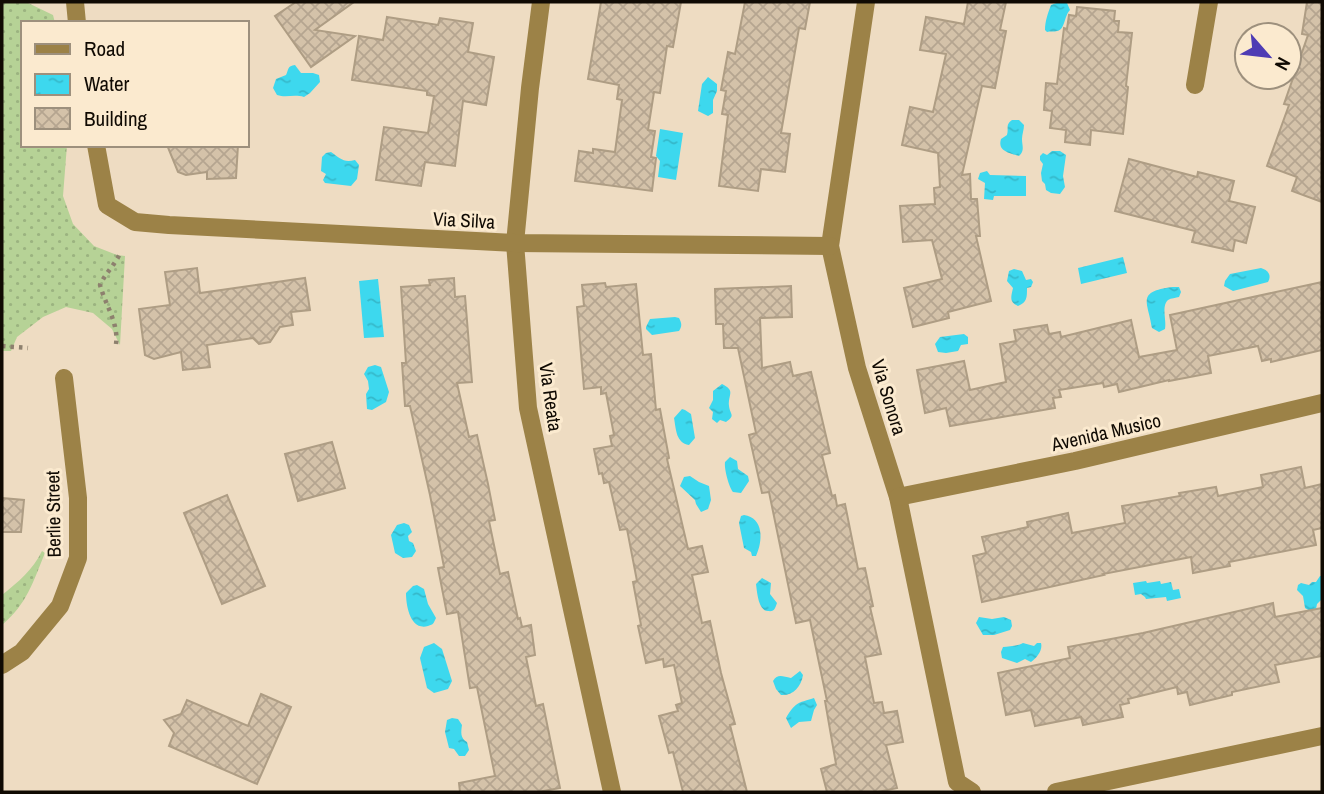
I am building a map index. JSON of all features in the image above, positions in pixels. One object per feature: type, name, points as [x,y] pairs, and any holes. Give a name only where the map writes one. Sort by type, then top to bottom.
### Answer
[{"type":"street","points":[[75,2],[77,21]]},
{"type":"street","name":"Via Reata","points":[[541,2],[515,243],[528,408],[612,792]]},
{"type":"street","name":"Via Sonora","points":[[866,2],[830,246],[857,368],[898,497],[957,782],[972,792]]},
{"type":"street","points":[[1195,85],[1209,2]]},
{"type":"street","name":"Via Silva","points":[[96,147],[107,205],[135,222],[515,243],[830,246]]},
{"type":"street","name":"Berlie Street","points":[[2,666],[22,652],[60,606],[78,558],[78,498],[64,378]]},
{"type":"street","name":"Avenida Musico","points":[[898,497],[1075,461],[1322,403]]},
{"type":"street","points":[[1056,792],[1322,736]]},
{"type":"path","points":[[116,344],[116,327],[100,285],[121,251]]},
{"type":"path","points":[[2,346],[28,348]]},
{"type":"green space","points":[[2,2],[26,2],[53,15],[54,21],[21,21],[21,147],[67,147],[63,196],[73,224],[94,246],[125,256],[120,345],[112,329],[93,313],[66,307],[43,317],[17,337],[11,351],[2,351]]},
{"type":"green space","points":[[42,551],[45,553],[28,592],[18,609],[2,625],[2,595],[30,570]]},
{"type":"water","points":[[1067,3],[1070,10],[1060,30],[1047,32],[1046,23],[1051,5]]},
{"type":"water","points":[[295,65],[301,73],[319,75],[320,82],[304,97],[277,95],[273,88],[276,79],[286,75],[289,67]]},
{"type":"water","points":[[708,77],[717,84],[717,91],[713,100],[713,113],[708,116],[698,111],[702,84]]},
{"type":"water","points":[[1012,120],[1019,120],[1024,125],[1023,150],[1019,156],[1005,151],[1000,143],[1007,135],[1008,125]]},
{"type":"water","points":[[660,129],[683,133],[676,180],[658,177],[660,161],[656,156]]},
{"type":"water","points":[[1060,151],[1066,155],[1063,176],[1065,187],[1060,194],[1046,190],[1042,181],[1043,164],[1040,156]]},
{"type":"water","points":[[331,152],[345,160],[355,160],[359,165],[357,179],[351,186],[325,183],[323,180],[326,174],[321,171],[322,157]]},
{"type":"water","points":[[987,171],[990,175],[1026,176],[1026,196],[994,196],[993,200],[984,199],[985,183],[978,179],[980,173]]},
{"type":"water","points":[[1123,257],[1127,273],[1081,284],[1078,268]]},
{"type":"water","points":[[1261,268],[1269,273],[1268,282],[1233,291],[1224,286],[1230,274]]},
{"type":"water","points":[[1009,271],[1022,271],[1026,280],[1031,279],[1033,282],[1031,287],[1027,288],[1025,301],[1018,306],[1012,301],[1013,288],[1007,281]]},
{"type":"water","points":[[378,279],[384,337],[364,338],[359,281]]},
{"type":"water","points":[[1179,287],[1181,292],[1179,297],[1169,299],[1166,303],[1165,329],[1159,332],[1152,328],[1147,299],[1153,292]]},
{"type":"water","points":[[675,317],[681,322],[679,331],[652,335],[646,329],[650,319]]},
{"type":"water","points":[[964,334],[968,337],[968,344],[961,345],[958,351],[938,352],[935,344],[940,337]]},
{"type":"water","points":[[368,367],[381,367],[389,392],[386,402],[372,410],[367,409],[366,394],[369,389],[364,374]]},
{"type":"water","points":[[722,384],[730,391],[729,406],[732,416],[726,422],[720,420],[717,423],[712,419],[713,412],[709,408],[713,391]]},
{"type":"water","points":[[682,409],[691,414],[695,438],[689,445],[681,441],[675,427],[674,418]]},
{"type":"water","points":[[730,457],[737,461],[738,469],[748,476],[749,481],[741,493],[733,492],[728,482],[725,462]]},
{"type":"water","points":[[690,476],[709,486],[711,500],[708,509],[701,512],[695,500],[680,486],[684,477]]},
{"type":"water","points":[[744,515],[755,521],[760,531],[756,556],[752,556],[751,552],[744,548],[739,523]]},
{"type":"water","points":[[397,525],[409,525],[412,532],[408,536],[409,541],[413,543],[416,551],[412,557],[403,558],[395,553],[391,535]]},
{"type":"water","points":[[1320,576],[1322,599],[1316,609],[1310,611],[1305,608],[1303,596],[1297,590],[1298,585],[1309,585],[1316,582]]},
{"type":"water","points":[[762,578],[771,583],[770,594],[777,603],[772,611],[762,608],[759,600],[756,584]]},
{"type":"water","points":[[1160,581],[1161,584],[1171,582],[1173,590],[1179,589],[1181,598],[1167,601],[1166,597],[1146,599],[1141,594],[1135,595],[1133,583]]},
{"type":"water","points":[[417,585],[424,589],[436,618],[433,624],[428,626],[417,625],[408,610],[406,593]]},
{"type":"water","points":[[979,617],[1004,617],[1011,620],[1012,626],[1010,630],[994,635],[983,635],[976,623]]},
{"type":"water","points":[[434,643],[442,649],[452,681],[448,689],[434,693],[427,688],[420,658],[424,647]]},
{"type":"water","points":[[1023,643],[1034,646],[1041,643],[1039,654],[1031,662],[1025,659],[1017,663],[1002,658],[1003,647]]},
{"type":"water","points":[[800,671],[803,675],[798,687],[789,694],[781,695],[773,681],[781,676],[791,678]]},
{"type":"water","points":[[814,698],[817,705],[811,721],[799,722],[791,728],[786,718],[794,706]]},
{"type":"water","points":[[458,719],[462,725],[462,737],[469,750],[465,756],[459,756],[454,749],[449,748],[445,732],[447,720]]},
{"type":"building","points":[[296,2],[354,2],[315,30],[355,36],[311,67],[275,16]]},
{"type":"building","points":[[601,2],[681,2],[673,47],[667,46],[660,93],[654,92],[648,130],[655,131],[651,157],[656,158],[652,191],[575,181],[579,151],[593,153],[593,149],[615,152],[622,100],[617,99],[619,85],[588,79]]},
{"type":"building","points":[[745,2],[810,2],[805,29],[799,28],[781,133],[790,134],[785,172],[761,169],[758,191],[719,186],[728,115],[722,114],[726,91],[721,90],[728,52],[735,54]]},
{"type":"building","points":[[968,2],[1006,2],[1000,30],[1006,31],[995,88],[982,86],[962,175],[970,174],[971,199],[977,199],[980,236],[976,236],[991,301],[948,312],[949,318],[913,327],[904,288],[942,279],[932,240],[903,242],[900,206],[935,204],[934,188],[940,187],[938,153],[902,145],[910,107],[933,112],[946,54],[920,50],[926,17],[964,24]]},
{"type":"building","points":[[1307,2],[1322,2],[1322,202],[1292,191],[1297,177],[1267,166],[1289,105],[1284,104],[1289,91],[1303,91],[1303,49],[1308,35],[1303,34]]},
{"type":"building","points":[[1077,7],[1115,11],[1114,21],[1119,21],[1118,32],[1132,33],[1123,134],[1091,130],[1090,145],[1065,142],[1066,130],[1050,128],[1052,111],[1044,110],[1046,83],[1057,84],[1064,28],[1067,29],[1069,15],[1076,16]]},
{"type":"building","points":[[387,17],[438,25],[440,18],[473,23],[468,52],[494,57],[486,105],[463,101],[455,166],[425,162],[421,186],[376,180],[384,127],[428,133],[434,96],[427,95],[427,91],[352,80],[359,36],[383,40]]},
{"type":"building","points":[[168,147],[238,147],[236,178],[207,179],[207,172],[186,175],[178,172]]},
{"type":"building","points":[[1129,159],[1197,177],[1198,172],[1234,181],[1229,201],[1255,207],[1246,243],[1235,240],[1233,251],[1192,242],[1195,231],[1115,211]]},
{"type":"building","points":[[197,268],[200,293],[305,278],[310,310],[291,312],[293,325],[280,327],[270,342],[259,344],[253,338],[207,345],[210,367],[183,370],[181,352],[154,359],[145,355],[139,309],[170,305],[165,272]]},
{"type":"building","points":[[454,278],[455,297],[465,296],[472,382],[457,383],[469,437],[477,435],[495,520],[489,521],[500,574],[508,572],[522,627],[531,625],[535,655],[526,657],[536,706],[543,704],[560,788],[538,792],[460,792],[459,783],[495,776],[477,687],[470,688],[458,612],[447,614],[438,568],[444,567],[430,495],[410,406],[405,406],[402,363],[406,363],[401,287],[430,285],[429,280]]},
{"type":"building","points":[[1322,282],[1322,350],[1271,362],[1271,359],[1262,361],[1258,346],[1208,356],[1211,373],[1119,392],[1117,384],[1104,387],[1103,383],[1059,390],[1061,397],[1053,398],[1055,408],[950,426],[946,408],[925,413],[917,370],[964,361],[970,390],[1006,382],[1000,344],[1016,341],[1014,330],[1047,325],[1049,334],[1060,332],[1061,337],[1131,320],[1139,357],[1177,350],[1170,315]]},
{"type":"building","points":[[605,283],[606,287],[636,284],[643,355],[651,354],[656,410],[660,409],[669,458],[667,459],[688,549],[702,546],[708,572],[692,575],[702,623],[710,621],[735,724],[730,725],[747,792],[683,792],[673,752],[669,753],[659,716],[678,711],[676,705],[682,703],[674,665],[664,667],[663,659],[646,663],[638,626],[641,625],[633,582],[637,581],[627,529],[620,530],[609,482],[604,483],[602,473],[599,474],[594,449],[612,446],[610,436],[614,435],[606,393],[601,394],[601,387],[584,389],[577,307],[584,306],[582,285]]},
{"type":"building","points":[[791,286],[792,317],[760,318],[762,368],[790,362],[793,376],[811,372],[830,453],[822,455],[832,496],[835,495],[837,506],[845,504],[858,569],[865,568],[873,606],[870,607],[881,654],[865,657],[874,703],[882,702],[884,713],[897,711],[903,742],[886,745],[897,788],[878,792],[827,792],[821,769],[836,764],[827,701],[810,620],[796,623],[769,492],[762,493],[749,435],[756,433],[738,348],[724,348],[723,324],[716,324],[715,289]]},
{"type":"building","points":[[332,442],[345,488],[298,501],[285,454]]},
{"type":"building","points":[[1301,467],[1305,488],[1322,484],[1322,528],[1313,530],[1316,545],[1229,562],[1230,566],[1193,573],[1191,557],[982,602],[973,556],[986,553],[982,537],[1028,527],[1027,522],[1068,513],[1072,533],[1125,523],[1122,506],[1216,487],[1218,496],[1263,487],[1261,475]]},
{"type":"building","points":[[227,495],[265,586],[222,604],[184,513]]},
{"type":"building","points":[[2,498],[24,500],[21,532],[2,532]]},
{"type":"building","points":[[1273,603],[1275,617],[1322,608],[1322,656],[1275,665],[1279,682],[1190,705],[1187,692],[1178,694],[1177,687],[1128,699],[1129,703],[1120,705],[1123,717],[1083,725],[1081,717],[1035,726],[1031,710],[1006,715],[998,673],[1070,658],[1068,647]]},
{"type":"building","points":[[261,694],[291,707],[257,784],[169,746],[174,733],[164,720],[181,714],[187,700],[248,726]]}]
